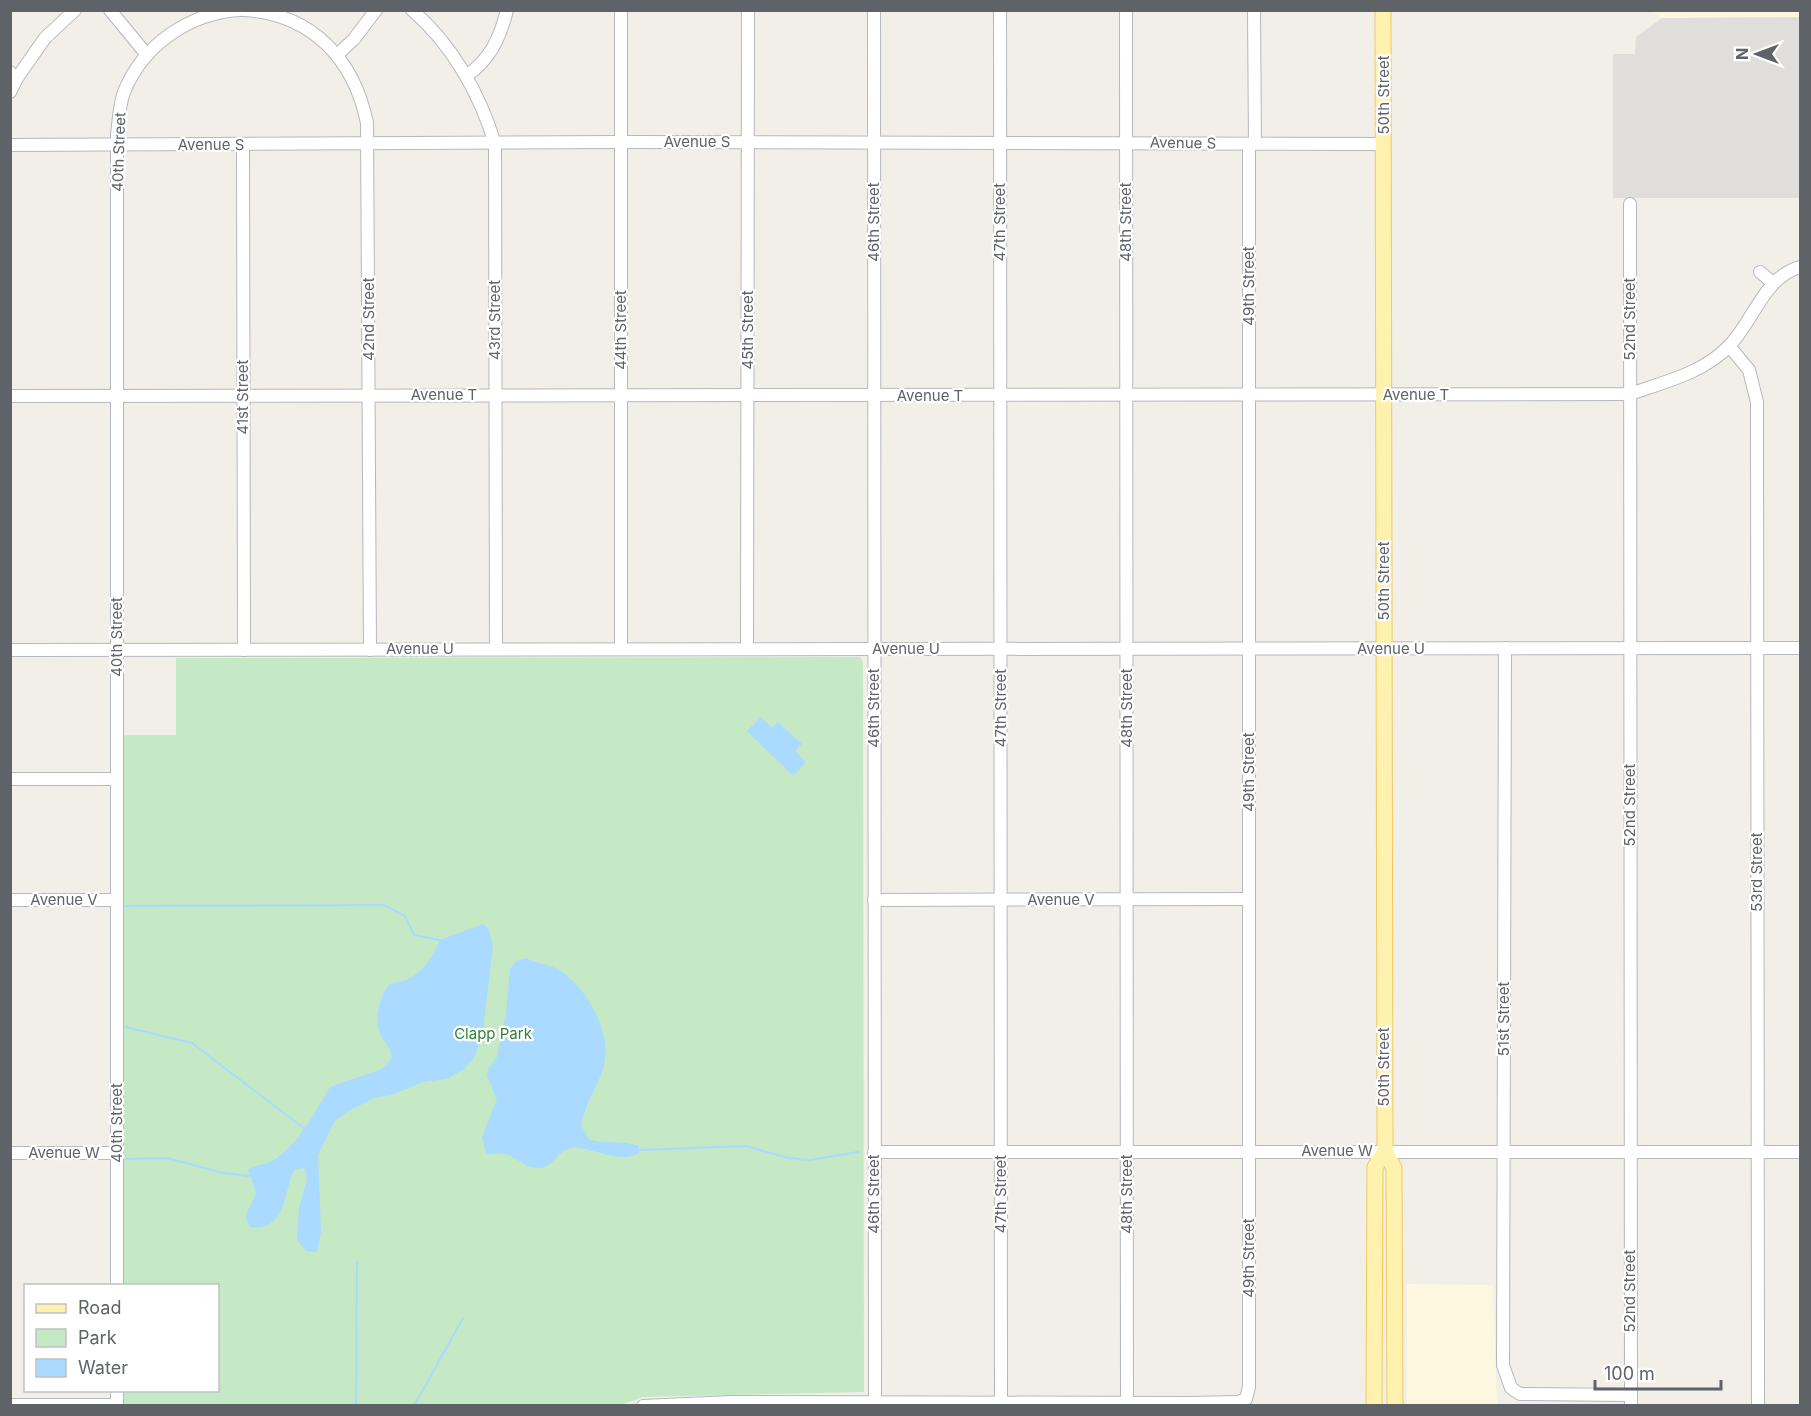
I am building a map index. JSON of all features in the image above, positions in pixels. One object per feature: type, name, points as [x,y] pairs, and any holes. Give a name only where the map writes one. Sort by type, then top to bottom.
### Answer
[{"type":"main road","name":"50th Street","points":[[1374,1406],[1375,1167],[1384,1151],[1383,10]]},
{"type":"main road","name":"50th Street","points":[[1384,1151],[1394,1168],[1395,1406]]},
{"type":"street","points":[[10,92],[14,75],[45,38],[75,10]]},
{"type":"street","points":[[110,10],[147,55]]},
{"type":"street","name":"40th Street","points":[[117,1284],[117,145],[123,94],[147,55],[178,28],[198,18],[242,10]]},
{"type":"street","name":"42nd Street","points":[[242,10],[288,19],[305,28],[337,55],[355,81],[363,102],[369,145],[370,650]]},
{"type":"street","points":[[337,55],[354,39],[376,10]]},
{"type":"street","name":"43rd Street","points":[[412,10],[434,33],[466,76],[485,114],[495,144],[496,649]]},
{"type":"street","points":[[466,76],[488,57],[507,10]]},
{"type":"street","name":"44th Street","points":[[621,10],[621,649]]},
{"type":"street","name":"45th Street","points":[[747,649],[748,10]]},
{"type":"street","name":"46th Street","points":[[874,10],[875,1404]]},
{"type":"street","name":"47th Street","points":[[1000,10],[1001,1404]]},
{"type":"street","name":"48th Street","points":[[1126,10],[1127,1404]]},
{"type":"street","name":"49th Street","points":[[1127,1404],[1238,1402],[1246,1399],[1249,1387],[1249,395],[1254,10]]},
{"type":"street","name":"Avenue S","points":[[10,145],[621,142],[1384,144]]},
{"type":"street","name":"41st Street","points":[[243,145],[244,650]]},
{"type":"street","name":"52nd Street","points":[[1630,204],[1630,1400]]},
{"type":"street","name":"Avenue T","points":[[10,396],[1630,394],[1690,373],[1729,346],[1773,283],[1800,267]]},
{"type":"street","points":[[1760,272],[1773,283]]},
{"type":"street","name":"53rd Street","points":[[1729,346],[1749,370],[1755,386],[1757,402],[1758,1406]]},
{"type":"street","name":"51st Street","points":[[1505,648],[1503,1365],[1511,1388],[1520,1394],[1630,1400]]},
{"type":"street","name":"Avenue U","points":[[10,650],[1800,648]]},
{"type":"street","points":[[10,779],[117,779]]},
{"type":"street","name":"Avenue V","points":[[874,900],[1249,899]]},
{"type":"street","name":"Avenue V","points":[[10,900],[117,900]]},
{"type":"street","name":"Avenue W","points":[[874,1152],[1249,1150],[1800,1152]]},
{"type":"street","name":"Avenue W","points":[[10,1153],[117,1153]]},
{"type":"street","points":[[643,1406],[1127,1404]]},
{"type":"street","points":[[10,1405],[117,1405]]},
{"type":"shaded area","points":[[1800,10],[1800,17],[1662,18],[1652,11]]},
{"type":"shaded area","points":[[1800,17],[1800,198],[1613,198],[1613,54],[1635,54],[1636,37],[1662,18]]},
{"type":"shaded area","points":[[1407,1284],[1493,1285],[1497,1404],[1407,1405]]},
{"type":"green space","name":"Clapp Park","points":[[860,657],[863,662],[864,1392],[643,1397],[618,1406],[123,1406],[123,1392],[219,1392],[219,1284],[123,1284],[123,735],[176,735],[176,658]]},
{"type":"water","points":[[761,717],[772,728],[778,722],[802,744],[795,751],[806,762],[793,776],[747,731]]},
{"type":"water","points":[[483,924],[489,930],[493,946],[482,1039],[473,1059],[464,1069],[447,1079],[423,1082],[391,1095],[374,1098],[335,1121],[318,1155],[321,1232],[317,1252],[306,1251],[297,1240],[299,1208],[307,1179],[304,1168],[294,1170],[278,1216],[271,1223],[262,1227],[250,1227],[245,1217],[256,1193],[248,1170],[274,1160],[286,1151],[307,1125],[330,1087],[382,1069],[392,1058],[377,1021],[380,1002],[388,986],[412,977],[422,969],[431,958],[440,940]]},
{"type":"water","points":[[526,958],[557,969],[571,979],[589,1001],[602,1028],[605,1042],[603,1069],[581,1126],[590,1140],[632,1144],[639,1146],[639,1153],[623,1157],[572,1148],[567,1149],[548,1165],[538,1168],[529,1166],[509,1155],[486,1153],[482,1137],[497,1099],[487,1076],[488,1069],[497,1057],[506,1013],[510,969],[516,961]]},
{"type":"waterway","points":[[125,906],[384,905],[405,916],[414,935],[440,940]]},
{"type":"waterway","points":[[125,1027],[192,1043],[305,1129]]},
{"type":"waterway","points":[[639,1150],[746,1146],[788,1158],[810,1160],[858,1152]]},
{"type":"waterway","points":[[125,1159],[167,1158],[223,1173],[249,1176]]},
{"type":"waterway","points":[[356,1406],[357,1262]]},
{"type":"waterway","points":[[414,1406],[463,1318]]}]
